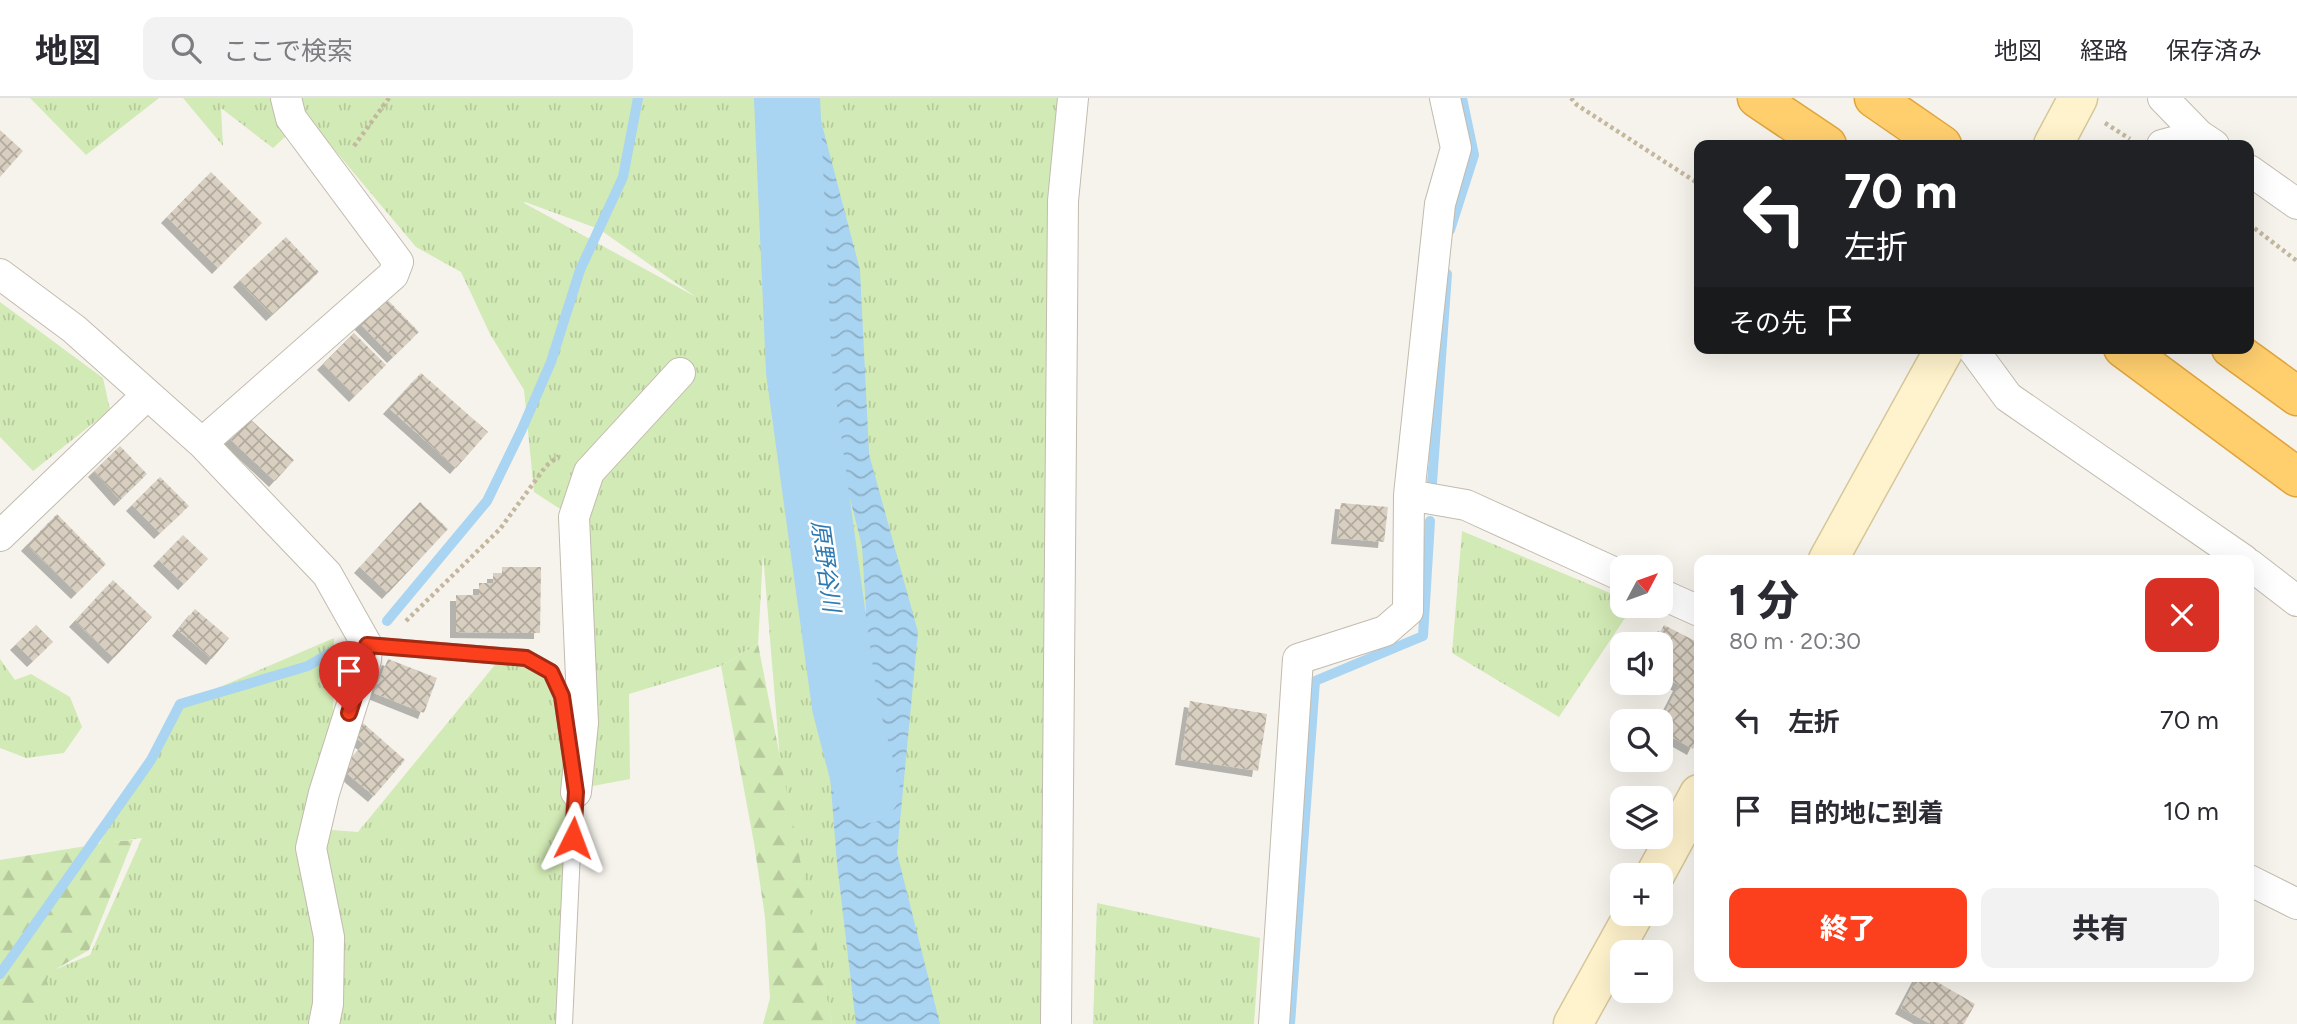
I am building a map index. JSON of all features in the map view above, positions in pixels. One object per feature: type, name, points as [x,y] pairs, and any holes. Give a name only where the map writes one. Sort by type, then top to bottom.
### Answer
[{"type":"highway","points":[[1756,98],[1819,140]]},
{"type":"highway","points":[[1874,98],[1935,140]]},
{"type":"highway","points":[[2131,354],[2297,477]]},
{"type":"highway","points":[[2239,354],[2297,396]]},
{"type":"street","points":[[202,443],[393,275],[398,262],[291,118],[286,98]]},
{"type":"street","points":[[1056,1024],[1063,201],[1073,98]]},
{"type":"street","points":[[1274,1024],[1298,659],[1385,631],[1408,611],[1409,495],[1440,204],[1457,148],[1445,98]]},
{"type":"street","points":[[2163,98],[2207,140]]},
{"type":"street","points":[[2055,140],[2074,100]]},
{"type":"street","points":[[2254,174],[2297,204]]},
{"type":"street","points":[[0,274],[74,329],[202,443],[327,574],[367,645],[366,660],[324,793],[311,848],[329,937],[328,1004],[324,1024]]},
{"type":"street","points":[[1831,555],[1942,354]]},
{"type":"street","points":[[1976,354],[2008,397],[2237,555]]},
{"type":"street","points":[[576,792],[583,723],[574,517],[589,472],[680,373]]},
{"type":"street","points":[[0,536],[147,395]]},
{"type":"street","points":[[1409,495],[1466,505],[1610,571]]},
{"type":"street","points":[[2254,568],[2297,601]]},
{"type":"street","points":[[1673,599],[1694,609]]},
{"type":"street","points":[[1662,863],[1694,803]]},
{"type":"street","points":[[2254,882],[2297,904]]},
{"type":"street","points":[[1573,1024],[1627,926]]},
{"type":"lane","points":[[367,645],[515,656],[526,658],[551,672],[562,696],[576,792],[564,1024]]},
{"type":"path","points":[[333,175],[389,98]]},
{"type":"path","points":[[1571,98],[1577,105],[1694,181]]},
{"type":"path","points":[[2254,228],[2297,261]]},
{"type":"path","points":[[367,645],[404,623],[491,539],[546,466],[565,451]]},
{"type":"green space","points":[[30,98],[159,98],[86,155]]},
{"type":"green space","points":[[183,98],[1075,98],[1056,1024],[832,1024],[781,772],[763,554],[758,644],[721,666],[629,694],[630,779],[582,788],[574,518],[534,492],[524,390],[490,334],[461,272],[416,247],[307,117],[273,148],[221,108],[223,146]],"holes":[[[524,203],[599,229],[696,297]]]},
{"type":"green space","points":[[0,302],[103,378],[110,410],[33,471],[0,437]]},
{"type":"green space","points":[[1462,531],[1610,593],[1610,618],[1625,618],[1616,632],[1610,632],[1610,640],[1559,717],[1452,653]]},
{"type":"green space","points":[[334,638],[332,830],[358,832],[503,655],[551,672],[576,792],[563,1024],[31,1024],[44,974],[90,955],[142,838],[99,844],[180,704]]},
{"type":"green space","points":[[758,644],[832,1024],[763,1024],[770,998],[765,917],[721,666]]},
{"type":"green space","points":[[0,659],[15,680],[31,674],[70,697],[82,727],[64,753],[26,758],[0,748]]},
{"type":"green space","points":[[133,840],[89,950],[49,973],[34,1024],[0,1024],[0,860]]},
{"type":"green space","points":[[1097,903],[1260,938],[1254,1024],[1093,1024]]},
{"type":"water","points":[[761,98],[815,98],[860,270],[869,454],[918,632],[897,853],[940,1024],[856,1024],[837,863],[829,763],[866,610],[862,546],[795,280]]},
{"type":"building","points":[[0,130],[23,151],[0,177]]},
{"type":"building","points":[[211,172],[262,223],[218,268],[167,217]]},
{"type":"building","points":[[286,237],[319,272],[272,315],[239,281]]},
{"type":"building","points":[[380,292],[419,332],[393,357],[354,317]]},
{"type":"building","points":[[354,333],[386,365],[355,396],[323,364]]},
{"type":"building","points":[[421,373],[488,432],[456,468],[389,408]]},
{"type":"building","points":[[248,417],[294,460],[275,481],[229,438]]},
{"type":"building","points":[[120,446],[147,474],[120,500],[94,471]]},
{"type":"building","points":[[160,477],[189,506],[160,533],[132,505]]},
{"type":"building","points":[[420,502],[448,529],[388,593],[360,567]]},
{"type":"building","points":[[1341,503],[1388,507],[1384,542],[1337,538]]},
{"type":"building","points":[[57,514],[106,564],[77,593],[27,545]]},
{"type":"building","points":[[183,535],[208,559],[184,584],[159,560]]},
{"type":"building","points":[[502,567],[541,567],[540,633],[456,632],[456,595],[479,595],[479,583],[493,583],[493,573],[502,573]]},
{"type":"building","points":[[113,580],[152,617],[114,658],[75,621]]},
{"type":"building","points":[[195,609],[229,638],[212,659],[178,630]]},
{"type":"building","points":[[36,625],[53,642],[33,661],[16,644]]},
{"type":"building","points":[[1664,625],[1694,640],[1693,749],[1673,738],[1673,709],[1667,709],[1679,685],[1673,682],[1673,632],[1660,632]]},
{"type":"building","points":[[388,659],[437,678],[424,713],[374,693]]},
{"type":"building","points":[[1190,701],[1267,714],[1258,771],[1181,759]]},
{"type":"building","points":[[363,723],[405,760],[374,796],[342,769],[364,744],[352,735]]},
{"type":"building","points":[[1915,982],[1937,982],[1975,1004],[1964,1024],[1931,1024],[1901,1008]]},
{"type":"waterway","points":[[387,621],[487,501],[522,429],[551,362],[580,270],[623,177],[638,98]]},
{"type":"waterway","name":"原野谷川","points":[[787,98],[799,371],[845,706],[867,790]]},
{"type":"waterway","points":[[1450,230],[1474,155],[1462,98]]},
{"type":"waterway","points":[[1432,483],[1447,274]]},
{"type":"waterway","points":[[1290,1024],[1315,681],[1423,636],[1430,521]]},
{"type":"waterway","points":[[0,974],[151,760],[180,704],[308,666],[333,651]]},
{"type":"route","points":[[349,713],[366,660],[367,645],[526,658],[551,672],[562,696],[576,792],[573,838]]}]
